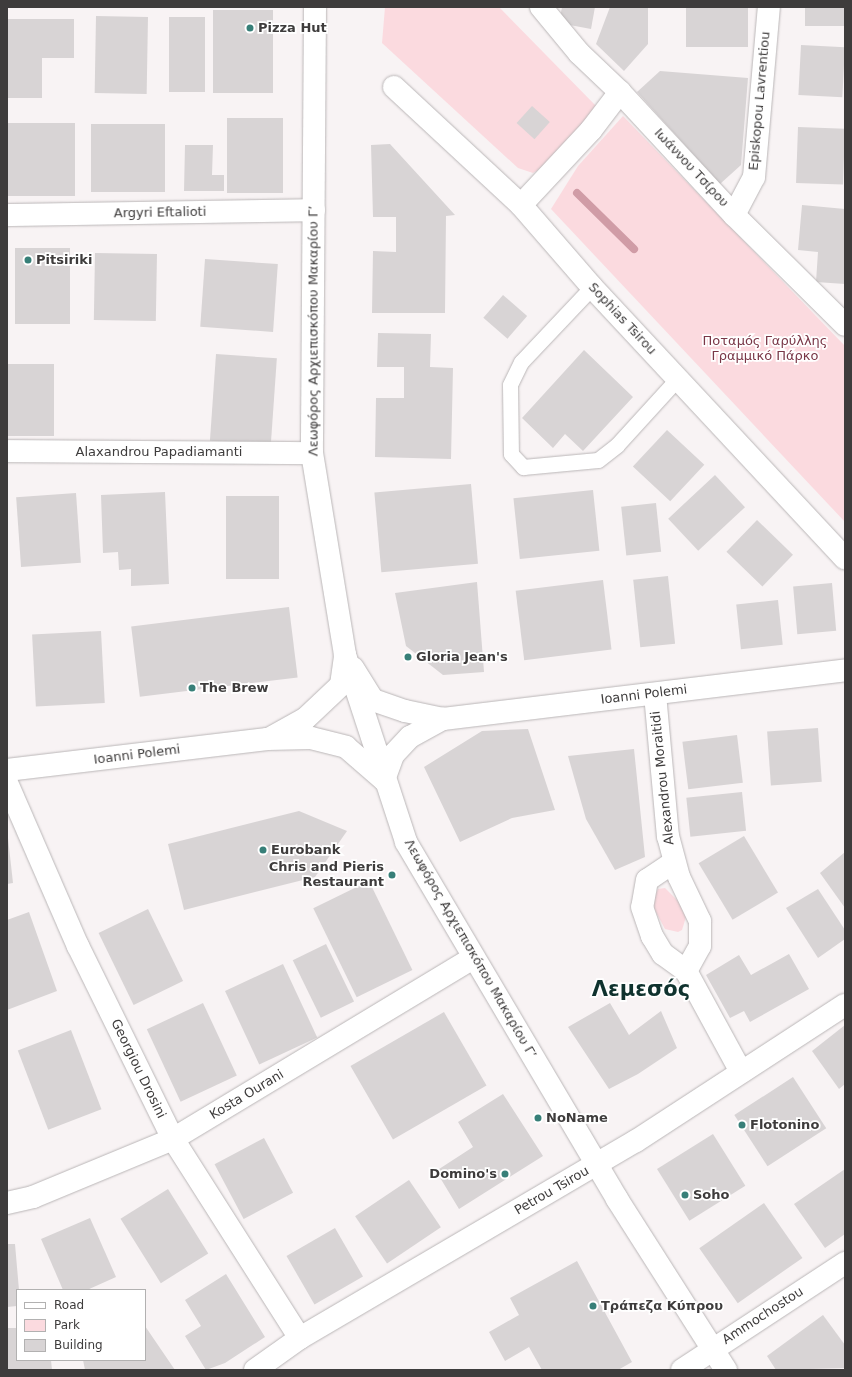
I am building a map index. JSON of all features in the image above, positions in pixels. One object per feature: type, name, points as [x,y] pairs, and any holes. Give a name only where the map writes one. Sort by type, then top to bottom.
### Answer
[{"type":"street","name":"Λεωφόρος Αρχιεπισκόπου Μακαρίου Γ’","points":[[315,7],[312,453],[345,655],[384,780],[406,842],[473,958],[597,1164],[726,1370]]},
{"type":"street","name":"Ιωάννου Τσίρου","points":[[541,7],[579,53],[620,92],[734,215],[845,324]]},
{"type":"street","name":"Episkopou Lavrentiou","points":[[734,215],[754,177],[769,7]]},
{"type":"street","name":"Sophias Tsirou","points":[[394,87],[521,205],[592,287],[845,558]]},
{"type":"street","points":[[521,205],[591,130],[620,92]]},
{"type":"street","name":"Argyri Eftalioti","points":[[7,215],[314,210]]},
{"type":"street","name":"Alaxandrou Papadiamanti","points":[[7,451],[312,453]]},
{"type":"street","name":"Ioanni Polemi","points":[[345,655],[373,700],[405,711],[443,718],[655,694],[845,670]]},
{"type":"street","name":"Ioanni Polemi","points":[[267,739],[306,719],[341,685],[345,655]]},
{"type":"street","name":"Alexandrou Moraitidi","points":[[655,694],[668,836],[674,862],[700,921],[700,946],[686,971]]},
{"type":"street","name":"Ioanni Polemi","points":[[7,770],[267,739],[311,738],[331,741],[346,747],[384,780],[397,750],[410,737],[443,718]]},
{"type":"street","name":"Georgiou Drosini","points":[[7,783],[78,946],[173,1139],[300,1338]]},
{"type":"street","name":"Alexandrou Moraitidi","points":[[674,862],[647,880],[642,907],[652,936],[663,954],[686,971],[741,1072]]},
{"type":"street","name":"Kosta Ourani","points":[[7,1203],[33,1197],[173,1139],[473,958]]},
{"type":"street","name":"Petrou Tsirou","points":[[255,1370],[300,1338],[597,1164],[845,1005]]},
{"type":"street","name":"Ammochostou","points":[[682,1370],[712,1348],[845,1263]]},
{"type":"lane","points":[[592,287],[521,362],[510,385],[511,454],[523,467],[598,460],[617,445],[677,379]]},
{"type":"green space","points":[[385,7],[499,7],[597,107],[545,166],[533,173],[518,168],[382,43]]},
{"type":"green space","name":"Ποταμός Γαρύλλης Γραμμικό Πάρκο","points":[[623,116],[845,346],[845,522],[551,209],[578,166]]},
{"type":"green space","points":[[665,888],[680,903],[686,917],[682,930],[678,932],[665,929],[651,903],[658,889]]},
{"type":"building","points":[[562,7],[595,7],[591,29],[559,23]]},
{"type":"building","points":[[610,7],[648,7],[648,44],[624,71],[596,44]]},
{"type":"building","points":[[686,7],[748,7],[748,47],[686,47]]},
{"type":"building","points":[[805,7],[845,7],[845,26],[805,26]]},
{"type":"building","points":[[213,10],[273,10],[273,93],[213,93]]},
{"type":"building","points":[[96,16],[148,17],[147,94],[95,93]]},
{"type":"building","points":[[169,17],[205,17],[205,92],[169,92]]},
{"type":"building","points":[[7,19],[74,19],[74,58],[42,58],[42,98],[7,98]]},
{"type":"building","points":[[801,45],[845,47],[842,97],[798,95]]},
{"type":"building","points":[[660,71],[748,78],[741,165],[720,184],[637,92]]},
{"type":"building","points":[[532,106],[550,122],[534,139],[517,123]]},
{"type":"building","points":[[227,118],[283,118],[283,193],[227,193]]},
{"type":"building","points":[[7,123],[75,123],[75,196],[7,196]]},
{"type":"building","points":[[91,124],[165,124],[165,192],[91,192]]},
{"type":"building","points":[[798,127],[845,129],[843,185],[796,183]]},
{"type":"building","points":[[390,144],[455,215],[446,216],[445,313],[372,313],[373,251],[396,252],[396,217],[373,217],[371,145]]},
{"type":"building","points":[[185,145],[213,145],[212,175],[224,175],[224,191],[184,191]]},
{"type":"building","points":[[802,205],[845,209],[845,284],[816,282],[818,252],[798,250]]},
{"type":"building","points":[[15,248],[70,248],[70,324],[15,324]]},
{"type":"building","points":[[95,253],[157,254],[156,321],[94,320]]},
{"type":"building","points":[[205,259],[278,264],[273,332],[200,327]]},
{"type":"building","points":[[503,295],[527,316],[507,339],[483,318]]},
{"type":"building","points":[[378,333],[431,334],[430,367],[453,368],[451,459],[375,457],[376,398],[404,398],[404,367],[377,367]]},
{"type":"building","points":[[584,350],[633,397],[583,451],[565,434],[553,448],[522,418]]},
{"type":"building","points":[[216,354],[277,358],[271,445],[210,441]]},
{"type":"building","points":[[7,364],[54,364],[54,436],[7,436]]},
{"type":"building","points":[[667,430],[704,465],[670,501],[633,467]]},
{"type":"building","points":[[715,475],[745,507],[698,551],[668,519]]},
{"type":"building","points":[[471,484],[478,564],[381,572],[374,492]]},
{"type":"building","points":[[593,490],[599,551],[520,559],[513,498]]},
{"type":"building","points":[[165,492],[169,584],[131,586],[131,569],[119,570],[118,552],[103,553],[101,495]]},
{"type":"building","points":[[76,493],[81,563],[21,567],[16,497]]},
{"type":"building","points":[[226,496],[279,496],[279,579],[226,579]]},
{"type":"building","points":[[656,503],[661,552],[626,555],[621,507]]},
{"type":"building","points":[[757,520],[793,555],[762,586],[726,552]]},
{"type":"building","points":[[668,576],[675,644],[640,647],[633,580]]},
{"type":"building","points":[[603,580],[612,649],[524,660],[516,591]]},
{"type":"building","points":[[477,582],[484,672],[443,675],[406,646],[395,593]]},
{"type":"building","points":[[832,583],[836,631],[797,634],[793,586]]},
{"type":"building","points":[[778,600],[783,645],[741,649],[736,604]]},
{"type":"building","points":[[289,607],[298,677],[140,697],[131,626]]},
{"type":"building","points":[[101,631],[105,703],[36,707],[32,635]]},
{"type":"building","points":[[818,728],[822,782],[771,785],[767,732]]},
{"type":"building","points":[[528,729],[555,810],[512,818],[460,842],[424,767],[482,731]]},
{"type":"building","points":[[737,735],[743,783],[688,789],[682,742]]},
{"type":"building","points":[[634,749],[645,857],[615,870],[586,819],[568,756]]},
{"type":"building","points":[[742,792],[746,831],[690,837],[686,798]]},
{"type":"building","points":[[299,811],[347,831],[315,877],[184,910],[168,844]]},
{"type":"building","points":[[744,836],[778,893],[733,920],[699,863]]},
{"type":"building","points":[[8,838],[13,883],[7,884],[7,839]]},
{"type":"building","points":[[845,852],[845,908],[820,873]]},
{"type":"building","points":[[369,881],[412,970],[357,997],[313,908]]},
{"type":"building","points":[[818,889],[845,930],[845,939],[818,958],[786,908]]},
{"type":"building","points":[[148,909],[183,981],[134,1005],[99,933]]},
{"type":"building","points":[[29,912],[57,991],[7,1010],[7,920]]},
{"type":"building","points":[[326,944],[354,1002],[321,1018],[293,960]]},
{"type":"building","points":[[789,954],[809,989],[750,1022],[744,1011],[730,1018],[706,975],[739,955],[751,975]]},
{"type":"building","points":[[283,964],[317,1037],[259,1064],[225,991]]},
{"type":"building","points":[[203,1003],[237,1076],[181,1102],[147,1029]]},
{"type":"building","points":[[610,1003],[629,1035],[661,1011],[677,1048],[638,1074],[609,1089],[568,1027]]},
{"type":"building","points":[[444,1012],[486,1086],[393,1140],[350,1066]]},
{"type":"building","points":[[845,1025],[845,1084],[839,1089],[812,1051]]},
{"type":"building","points":[[71,1030],[101,1109],[48,1130],[18,1050]]},
{"type":"building","points":[[793,1077],[826,1128],[768,1166],[734,1115]]},
{"type":"building","points":[[503,1094],[543,1156],[459,1209],[436,1171],[473,1147],[458,1122]]},
{"type":"building","points":[[713,1134],[745,1186],[689,1221],[657,1169]]},
{"type":"building","points":[[264,1138],[293,1193],[244,1219],[215,1164]]},
{"type":"building","points":[[845,1169],[845,1234],[825,1248],[794,1204]]},
{"type":"building","points":[[409,1180],[441,1227],[387,1264],[355,1216]]},
{"type":"building","points":[[168,1189],[208,1253],[161,1283],[121,1219]]},
{"type":"building","points":[[764,1203],[802,1258],[738,1303],[699,1248]]},
{"type":"building","points":[[90,1218],[116,1277],[89,1289],[63,1289],[41,1239]]},
{"type":"building","points":[[335,1228],[363,1276],[315,1304],[287,1256]]},
{"type":"building","points":[[7,1244],[15,1244],[19,1289],[16,1289],[16,1306],[7,1307]]},
{"type":"building","points":[[577,1261],[632,1362],[618,1370],[542,1370],[529,1347],[505,1361],[489,1332],[519,1315],[510,1298]]},
{"type":"building","points":[[226,1274],[265,1337],[225,1363],[206,1370],[185,1336],[201,1326],[185,1300]]},
{"type":"building","points":[[823,1315],[845,1345],[845,1368],[776,1370],[767,1356]]},
{"type":"building","points":[[146,1327],[175,1370],[85,1370],[83,1361],[146,1361]]},
{"type":"building","points":[[7,1328],[16,1328],[16,1361],[51,1361],[52,1370],[7,1370]]},
{"type":"waterway","points":[[577,193],[634,249]]},
{"type":"place","name":"Pizza Hut","points":[[250,28]]},
{"type":"place","name":"Pitsiriki","points":[[28,260]]},
{"type":"place","name":"Gloria Jean's","points":[[408,657]]},
{"type":"place","name":"The Brew","points":[[192,688]]},
{"type":"place","name":"Eurobank","points":[[263,850]]},
{"type":"place","name":"Chris and Pieris Restaurant","points":[[392,875]]},
{"type":"place","name":"NoName","points":[[538,1118]]},
{"type":"place","name":"Flotonino","points":[[742,1125]]},
{"type":"place","name":"Domino's","points":[[505,1174]]},
{"type":"place","name":"Soho","points":[[685,1195]]},
{"type":"place","name":"Τράπεζα Κύπρου","points":[[593,1306]]},
{"type":"district","name":"Λεμεσός","points":[[641,989]]}]
